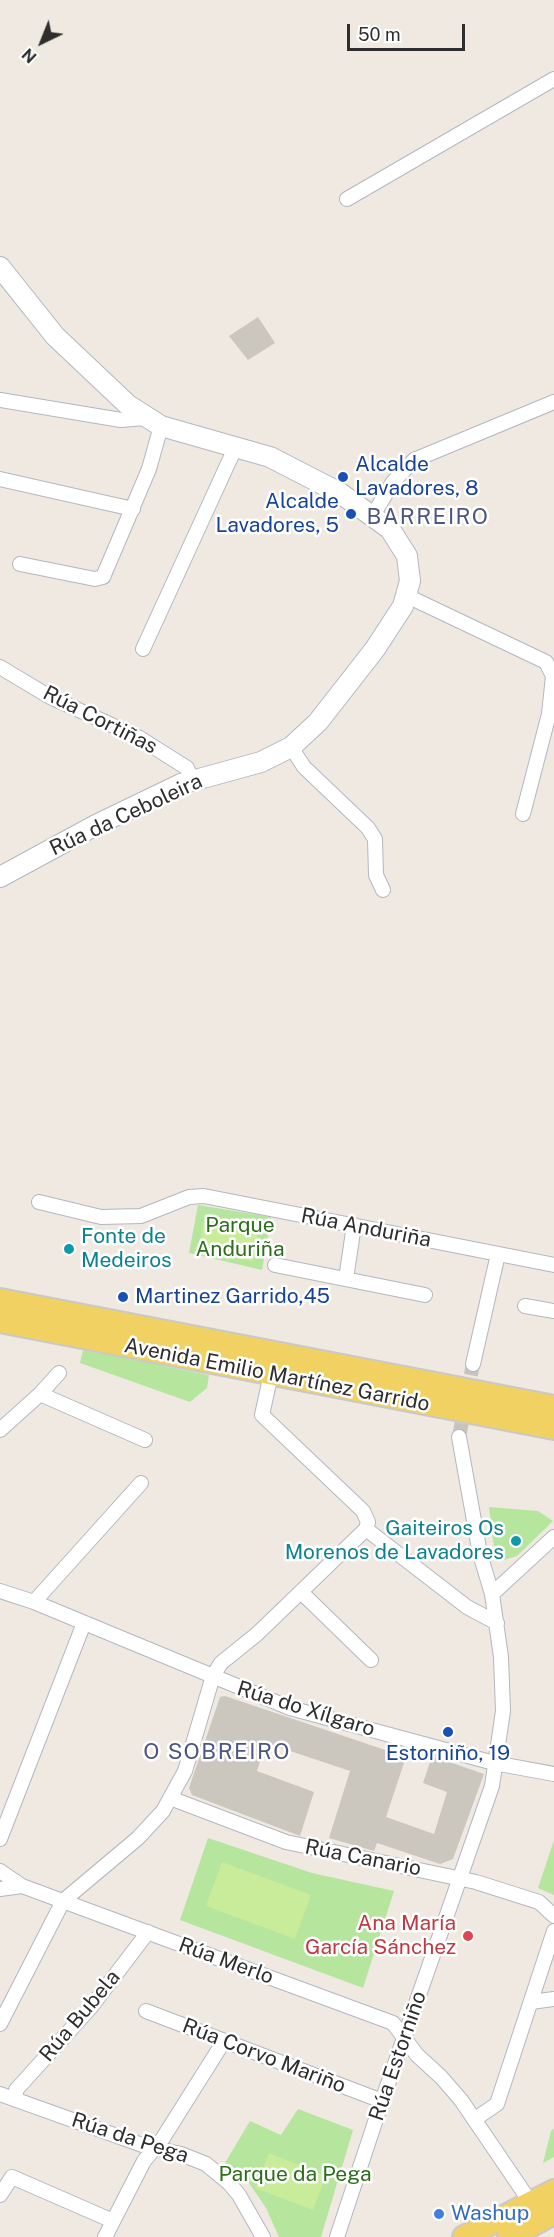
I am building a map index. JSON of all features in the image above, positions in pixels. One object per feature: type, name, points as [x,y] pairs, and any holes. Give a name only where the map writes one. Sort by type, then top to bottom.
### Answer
[{"type":"main road","name":"Avenida Emilio Martínez Garrido","points":[[0,1300],[554,1407]]},
{"type":"main road","name":"Avenida Emilio Martínez Garrido","points":[[0,1321],[554,1428]]},
{"type":"main road","points":[[464,2237],[535,2221],[554,2191]]},
{"type":"main road","points":[[509,2237],[535,2221],[554,2213]]},
{"type":"street","points":[[347,199],[554,79]]},
{"type":"street","points":[[0,267],[30,307],[69,350],[113,393],[153,422]]},
{"type":"street","points":[[0,400],[121,420],[153,422]]},
{"type":"street","points":[[373,515],[393,482],[414,459],[554,402]]},
{"type":"street","points":[[20,564],[95,579],[103,576],[149,470],[153,422]]},
{"type":"street","name":"Rúa da Ceboleira","points":[[0,877],[96,825],[192,780],[261,762],[291,747],[335,701],[375,649],[407,596],[410,569],[403,546],[390,529],[373,515],[340,493],[286,464],[236,446],[153,422]]},
{"type":"street","points":[[143,649],[236,446]]},
{"type":"street","points":[[0,479],[133,509]]},
{"type":"street","points":[[407,596],[550,662],[553,676],[549,714],[523,814]]},
{"type":"street","name":"Rúa Cortiñas","points":[[0,667],[50,697],[138,737],[187,768],[192,780]]},
{"type":"street","points":[[291,747],[304,767],[368,828],[375,839],[376,875],[382,890]]},
{"type":"street","name":"Rúa Anduriña","points":[[39,1202],[101,1216],[141,1216],[189,1197],[204,1196],[554,1265]]},
{"type":"street","points":[[346,1279],[354,1225]]},
{"type":"street","points":[[473,1364],[498,1254]]},
{"type":"street","points":[[274,1265],[425,1295]]},
{"type":"street","points":[[525,1306],[554,1311]]},
{"type":"street","points":[[0,1430],[40,1394],[59,1373]]},
{"type":"street","points":[[0,2024],[63,1901],[138,1838],[163,1811],[184,1771],[213,1676],[221,1664],[301,1593],[366,1528],[368,1521],[363,1511],[262,1415],[271,1374]]},
{"type":"street","points":[[40,1394],[145,1440]]},
{"type":"street","name":"Rúa Estorniño","points":[[337,2237],[381,2101],[492,1786],[503,1711],[497,1623],[492,1594],[480,1554],[459,1437]]},
{"type":"street","points":[[34,1602],[141,1483]]},
{"type":"street","points":[[366,1528],[467,1607],[497,1623]]},
{"type":"street","points":[[492,1594],[554,1537]]},
{"type":"street","name":"Rúa do Xílgaro","points":[[0,1591],[34,1602],[290,1707],[494,1763],[554,1774]]},
{"type":"street","points":[[301,1593],[371,1660]]},
{"type":"street","points":[[0,1839],[84,1623]]},
{"type":"street","name":"Rúa Canario","points":[[170,1798],[286,1842],[460,1877],[539,1902],[554,1916]]},
{"type":"street","name":"Rúa Merlo","points":[[0,1871],[22,1886],[393,2023],[417,2055],[446,2082],[475,2119],[535,2221]]},
{"type":"street","name":"Rúa Merlo","points":[[0,1889],[22,1886]]},
{"type":"street","points":[[475,2119],[497,2104],[554,1931]]},
{"type":"street","name":"Rúa Bubela","points":[[16,2100],[16,2090],[92,2007],[148,1932]]},
{"type":"street","points":[[531,2002],[554,1999]]},
{"type":"street","name":"Rúa Corvo Mariño","points":[[146,2011],[381,2101]]},
{"type":"street","points":[[105,2237],[144,2161],[155,2148],[224,2041]]},
{"type":"street","points":[[396,2061],[417,2055]]},
{"type":"street","name":"Rúa da Pega","points":[[0,2094],[155,2148],[195,2159],[216,2171],[239,2195],[263,2237]]},
{"type":"street","points":[[0,2195],[12,2177],[113,2221]]},
{"type":"green space","name":"Parque Anduriña","points":[[198,1205],[271,1217],[262,1270],[189,1253]]},
{"type":"green space","points":[[205,1215],[260,1224],[253,1261],[198,1252]]},
{"type":"green space","points":[[83,1350],[103,1354],[104,1350],[164,1362],[164,1366],[209,1375],[207,1388],[190,1402],[80,1363]]},
{"type":"green space","points":[[489,1507],[538,1511],[553,1521],[517,1556],[504,1560],[496,1557]]},
{"type":"green space","points":[[208,1838],[312,1873],[394,1891],[363,1988],[180,1920]]},
{"type":"green space","points":[[554,1840],[554,1895],[538,1888]]},
{"type":"green space","points":[[222,1862],[311,1895],[295,1939],[206,1906]]},
{"type":"green space","name":"Parque da Pega","points":[[298,2109],[353,2130],[321,2237],[279,2237],[266,2208],[249,2183],[225,2163],[250,2121],[281,2135]]},
{"type":"green space","points":[[554,2128],[554,2157],[543,2163],[551,2131]]},
{"type":"green space","points":[[269,2153],[326,2176],[313,2210],[255,2188]]},
{"type":"building","points":[[258,317],[275,343],[248,360],[229,336]]},
{"type":"building","points":[[225,1696],[406,1757],[386,1817],[434,1834],[447,1792],[423,1783],[432,1756],[484,1774],[453,1859],[440,1864],[377,1843],[374,1851],[329,1838],[350,1771],[266,1743],[257,1771],[314,1792],[300,1836],[192,1795],[189,1788],[220,1697]]},
{"type":"tunnel","points":[[459,1437],[473,1364]]},
{"type":"place","name":"Alcalde Lavadores, 8","points":[[343,477]]},
{"type":"place","name":"Alcalde Lavadores, 5","points":[[351,514]]},
{"type":"place","name":"Fonte de Medeiros","points":[[69,1249]]},
{"type":"place","name":"Martinez Garrido,45","points":[[123,1297]]},
{"type":"place","name":"Gaiteiros Os Morenos de Lavadores","points":[[516,1541]]},
{"type":"place","name":"Estorniño, 19","points":[[448,1732]]},
{"type":"place","name":"Ana María García Sánchez","points":[[468,1936]]},
{"type":"place","name":"Washup","points":[[439,2214]]},
{"type":"district","name":"BARREIRO","points":[[428,517]]},
{"type":"district","name":"O SOBREIRO","points":[[217,1752]]}]
